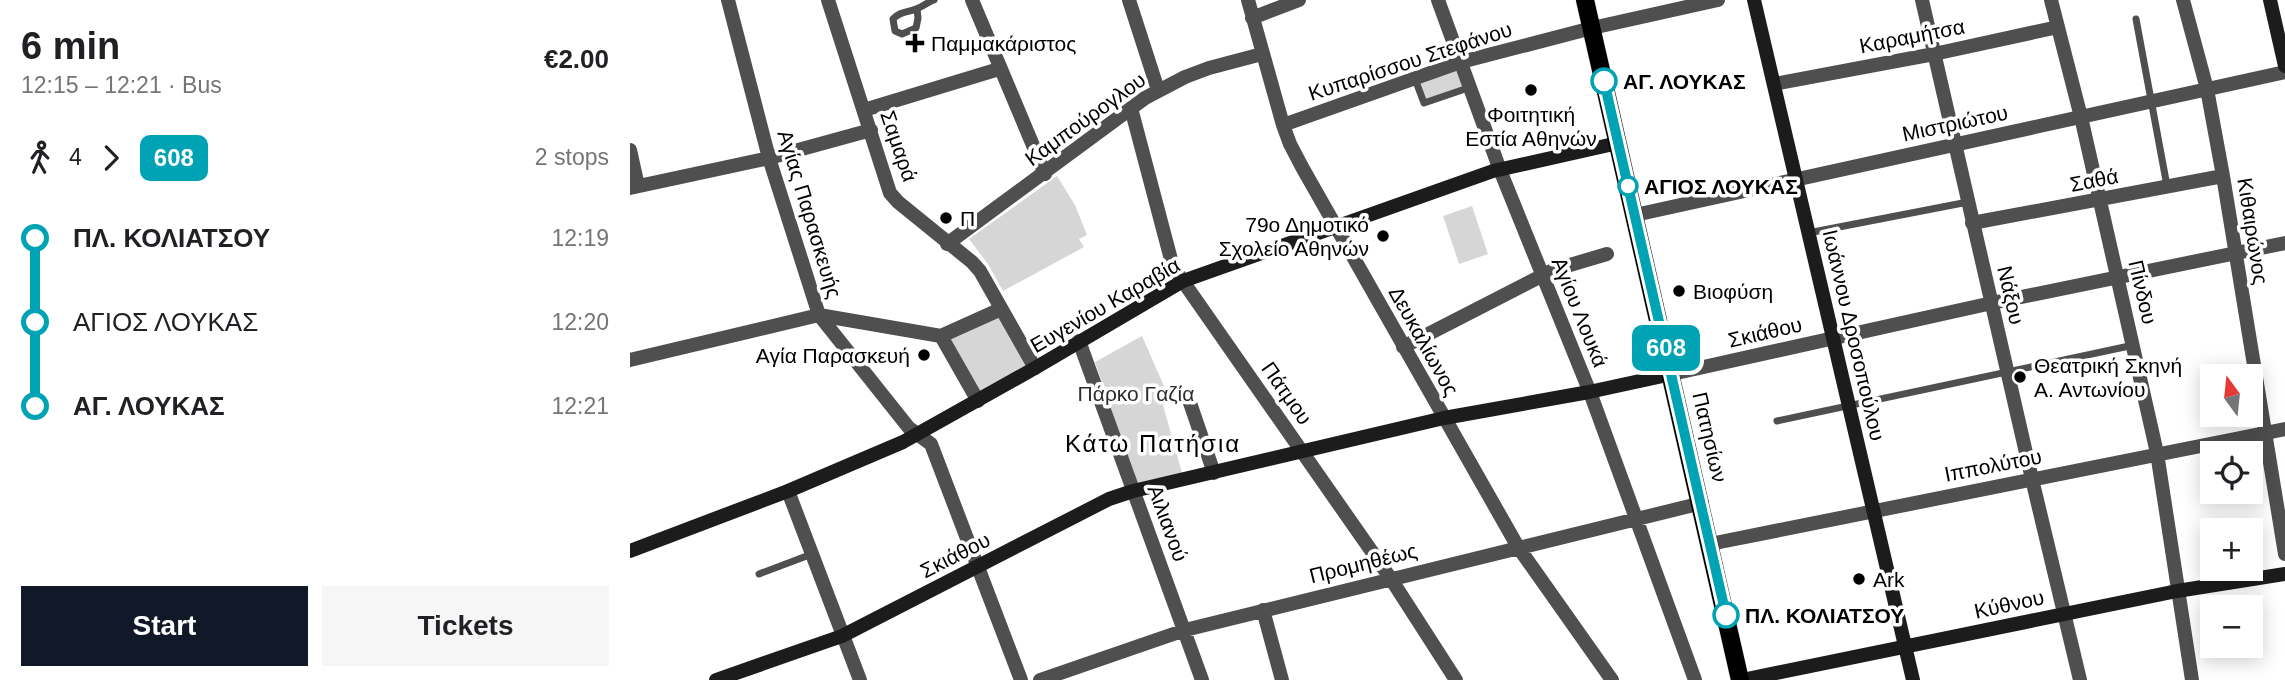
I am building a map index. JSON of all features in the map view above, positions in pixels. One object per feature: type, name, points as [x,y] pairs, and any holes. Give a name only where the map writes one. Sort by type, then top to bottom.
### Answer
[{"type":"main road","name":"Πατησίων","points":[[1585,0],[1741,680]]},
{"type":"street","name":"Αγίας Παρασκευής","points":[[728,0],[769,158],[819,315],[916,435],[931,444],[1021,680]]},
{"type":"street","name":"Σαμαρά","points":[[828,0],[890,193],[980,271],[1035,368]]},
{"type":"street","points":[[972,0],[1045,174]]},
{"type":"street","points":[[1129,0],[1158,90]]},
{"type":"street","name":"Δευκαλίωνος","points":[[1248,0],[1290,144],[1518,547],[1612,680]]},
{"type":"street","points":[[1252,18],[1299,0]]},
{"type":"street","name":"Αγίου Λουκά","points":[[1438,0],[1500,170],[1544,275],[1637,518],[1695,680]]},
{"type":"street","name":"Κυπαρίσσου Στεφάνου","points":[[1283,125],[1461,62],[1592,28],[1718,0]]},
{"type":"street","name":"Ιωάννου Δροσοπούλου","points":[[1755,0],[1913,680]]},
{"type":"street","name":"Νάξου","points":[[1922,0],[2080,680]]},
{"type":"street","name":"Πίνδου","points":[[2051,0],[2101,200],[2157,453],[2192,680]]},
{"type":"street","name":"Κιθαιρώνος","points":[[2183,0],[2207,89],[2285,554]]},
{"type":"street","points":[[2270,0],[2285,66]]},
{"type":"street","name":"Καραμήτσα","points":[[1773,84],[1934,54],[2058,27]]},
{"type":"street","name":"Καμπούρογλου","points":[[947,244],[1158,90],[1209,68],[1262,54]]},
{"type":"street","points":[[864,110],[999,69]]},
{"type":"street","name":"Μιστριώτου","points":[[1635,215],[2285,72]]},
{"type":"street","name":"Πάτμου","points":[[1131,108],[1173,267],[1391,579],[1456,680]]},
{"type":"street","points":[[630,150],[634,187],[769,158],[871,130]]},
{"type":"street","name":"Ευγενίου Καραβία","points":[[630,551],[788,491],[916,435],[1183,281],[1500,170],[1618,143]]},
{"type":"street","name":"Σαθά","points":[[1972,223],[2223,176]]},
{"type":"street","name":"Σκιάθου","points":[[716,680],[842,636],[1109,499],[1133,491],[1444,418],[1589,392],[1992,303],[2285,243]]},
{"type":"street","points":[[1403,347],[1553,270],[1607,254]]},
{"type":"street","points":[[630,343],[632,360],[819,315],[941,336],[1001,309]]},
{"type":"street","points":[[941,336],[978,401]]},
{"type":"street","name":"Αιλιανού","points":[[1079,341],[1202,680]]},
{"type":"street","points":[[1189,400],[1214,473]]},
{"type":"street","name":"Ιππολύτου","points":[[1710,544],[2285,429]]},
{"type":"street","points":[[788,491],[860,680]]},
{"type":"street","name":"Προμηθέως","points":[[1040,680],[1185,630],[1702,503]]},
{"type":"street","name":"Κύθνου","points":[[1741,680],[2177,591],[2285,573]]},
{"type":"street","points":[[1263,610],[1282,680]]},
{"type":"lane","points":[[917,9],[933,0]]},
{"type":"lane","points":[[2136,19],[2167,186]]},
{"type":"lane","points":[[1415,78],[1424,103],[1471,87]]},
{"type":"lane","points":[[1808,233],[1968,202]]},
{"type":"lane","points":[[1777,421],[2134,345]]},
{"type":"lane","points":[[759,574],[813,554]]},
{"type":"green space","points":[[1454,65],[1463,88],[1426,101],[1418,79]]},
{"type":"green space","points":[[1057,176],[1075,205],[1087,235],[1079,239],[1084,247],[1003,291],[988,264],[969,239]]},
{"type":"green space","points":[[1472,206],[1488,254],[1459,264],[1443,216]]},
{"type":"green space","points":[[999,314],[1028,368],[977,395],[946,338]]},
{"type":"green space","name":"Πάρκο Γαζία","points":[[1142,336],[1171,402],[1163,405],[1182,473],[1136,483],[1095,362]]},
{"type":"bus line","name":"608","points":[[1604,81],[1726,615]]},
{"type":"place","name":"Παμμακάριστος","points":[[915,43]]},
{"type":"place","name":"ΑΓ. ΛΟΥΚΑΣ","points":[[1604,81]]},
{"type":"place","name":"Φοιτητική Εστία Αθηνών","points":[[1531,90]]},
{"type":"place","name":"ΑΓΙΟΣ ΛΟΥΚΑΣ","points":[[1628,186]]},
{"type":"place","name":"Π","points":[[946,218]]},
{"type":"place","name":"79ο Δημοτικό Σχολείο Αθηνών","points":[[1383,236]]},
{"type":"place","name":"Βιοφύση","points":[[1679,291]]},
{"type":"place","name":"Αγία Παρασκευή","points":[[924,355]]},
{"type":"place","name":"Θεατρική Σκηνή Α. Αντωνίου","points":[[2020,377]]},
{"type":"place","name":"Ark","points":[[1859,579]]},
{"type":"place","name":"ΠΛ. ΚΟΛΙΑΤΣΟΥ","points":[[1726,615]]},
{"type":"district","name":"Κάτω Πατήσια","points":[[1153,443]]}]
